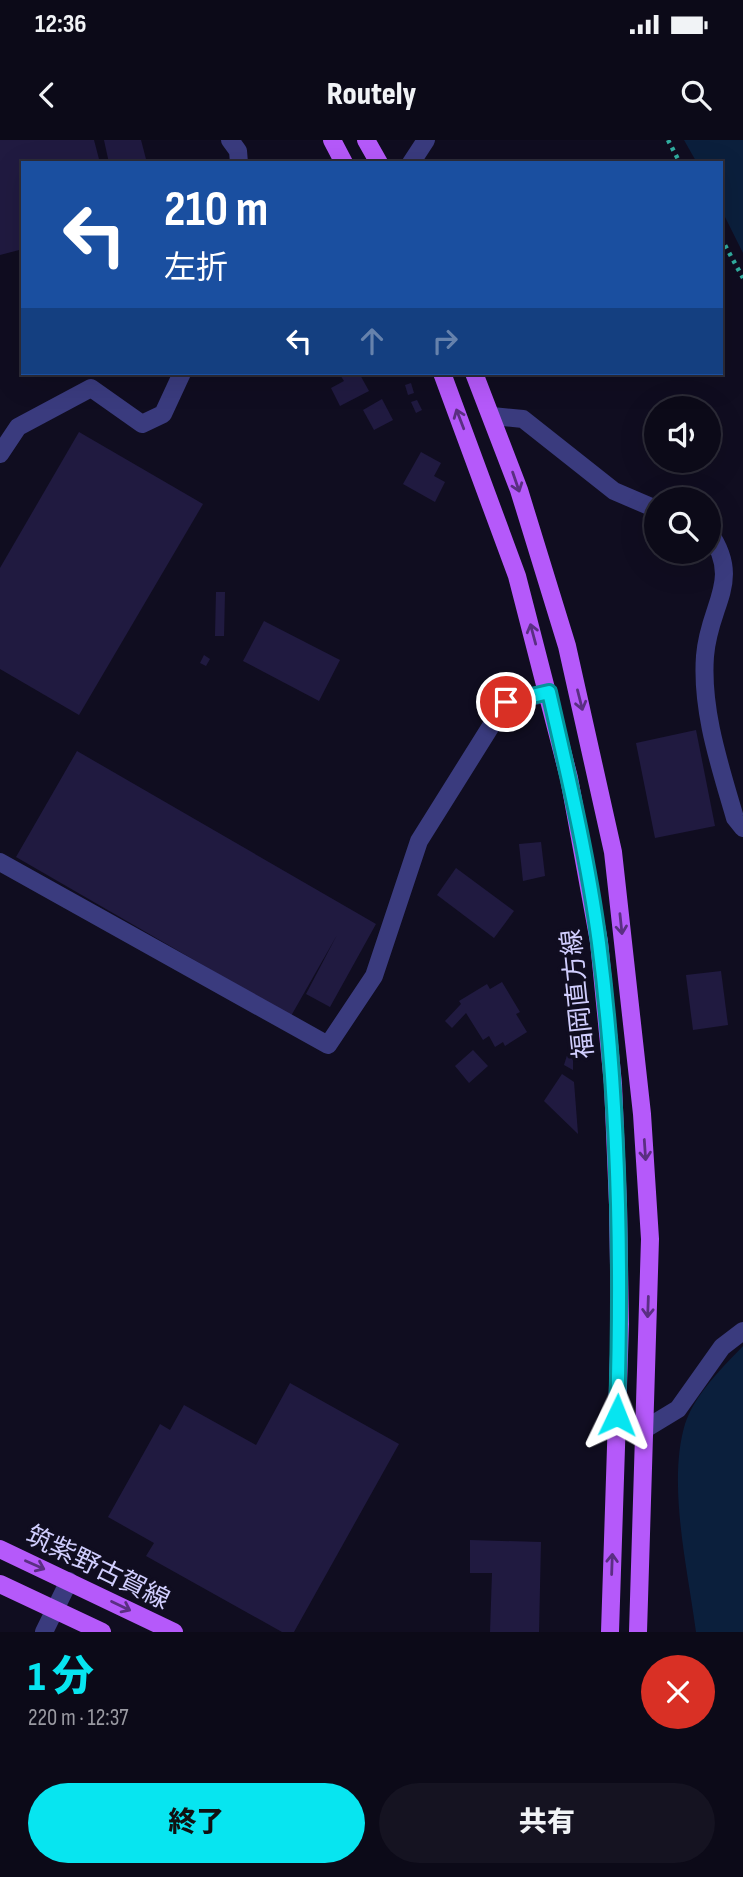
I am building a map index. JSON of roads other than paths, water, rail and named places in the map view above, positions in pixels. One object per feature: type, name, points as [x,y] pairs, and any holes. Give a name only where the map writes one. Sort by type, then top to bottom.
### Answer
[{"type":"main road","points":[[332,140],[343,161]]},
{"type":"main road","points":[[366,140],[378,161]]},
{"type":"main road","name":"福岡直方線","points":[[443,375],[517,576],[549,692],[569,778],[599,942],[613,1084],[620,1324],[610,1632]]},
{"type":"main road","name":"福岡直方線","points":[[475,375],[519,490],[567,646],[613,852],[642,1114],[650,1239],[638,1632]]},
{"type":"main road","name":"筑紫野古賀線","points":[[0,1549],[174,1632]]},
{"type":"main road","points":[[0,1584],[102,1632]]},
{"type":"street","points":[[230,140],[238,152],[240,161]]},
{"type":"street","points":[[412,161],[426,140]]},
{"type":"street","points":[[0,454],[18,427],[91,388],[142,424],[163,414],[181,375]]},
{"type":"street","points":[[492,416],[523,419],[614,491],[644,504]]},
{"type":"street","points":[[721,547],[729,567],[726,589],[709,631],[705,657],[710,731],[735,818],[743,828]]},
{"type":"street","points":[[0,862],[328,1045],[374,976],[419,841],[506,702],[549,692]]},
{"type":"street","points":[[645,1429],[678,1409],[722,1347],[743,1331]]},
{"type":"street","points":[[44,1632],[69,1580]]},
{"type":"water","points":[[684,140],[743,140],[743,253],[723,213],[723,161],[696,161]]},
{"type":"water","points":[[743,1346],[743,1632],[696,1632],[678,1500],[680,1448],[685,1424],[695,1402]]}]
